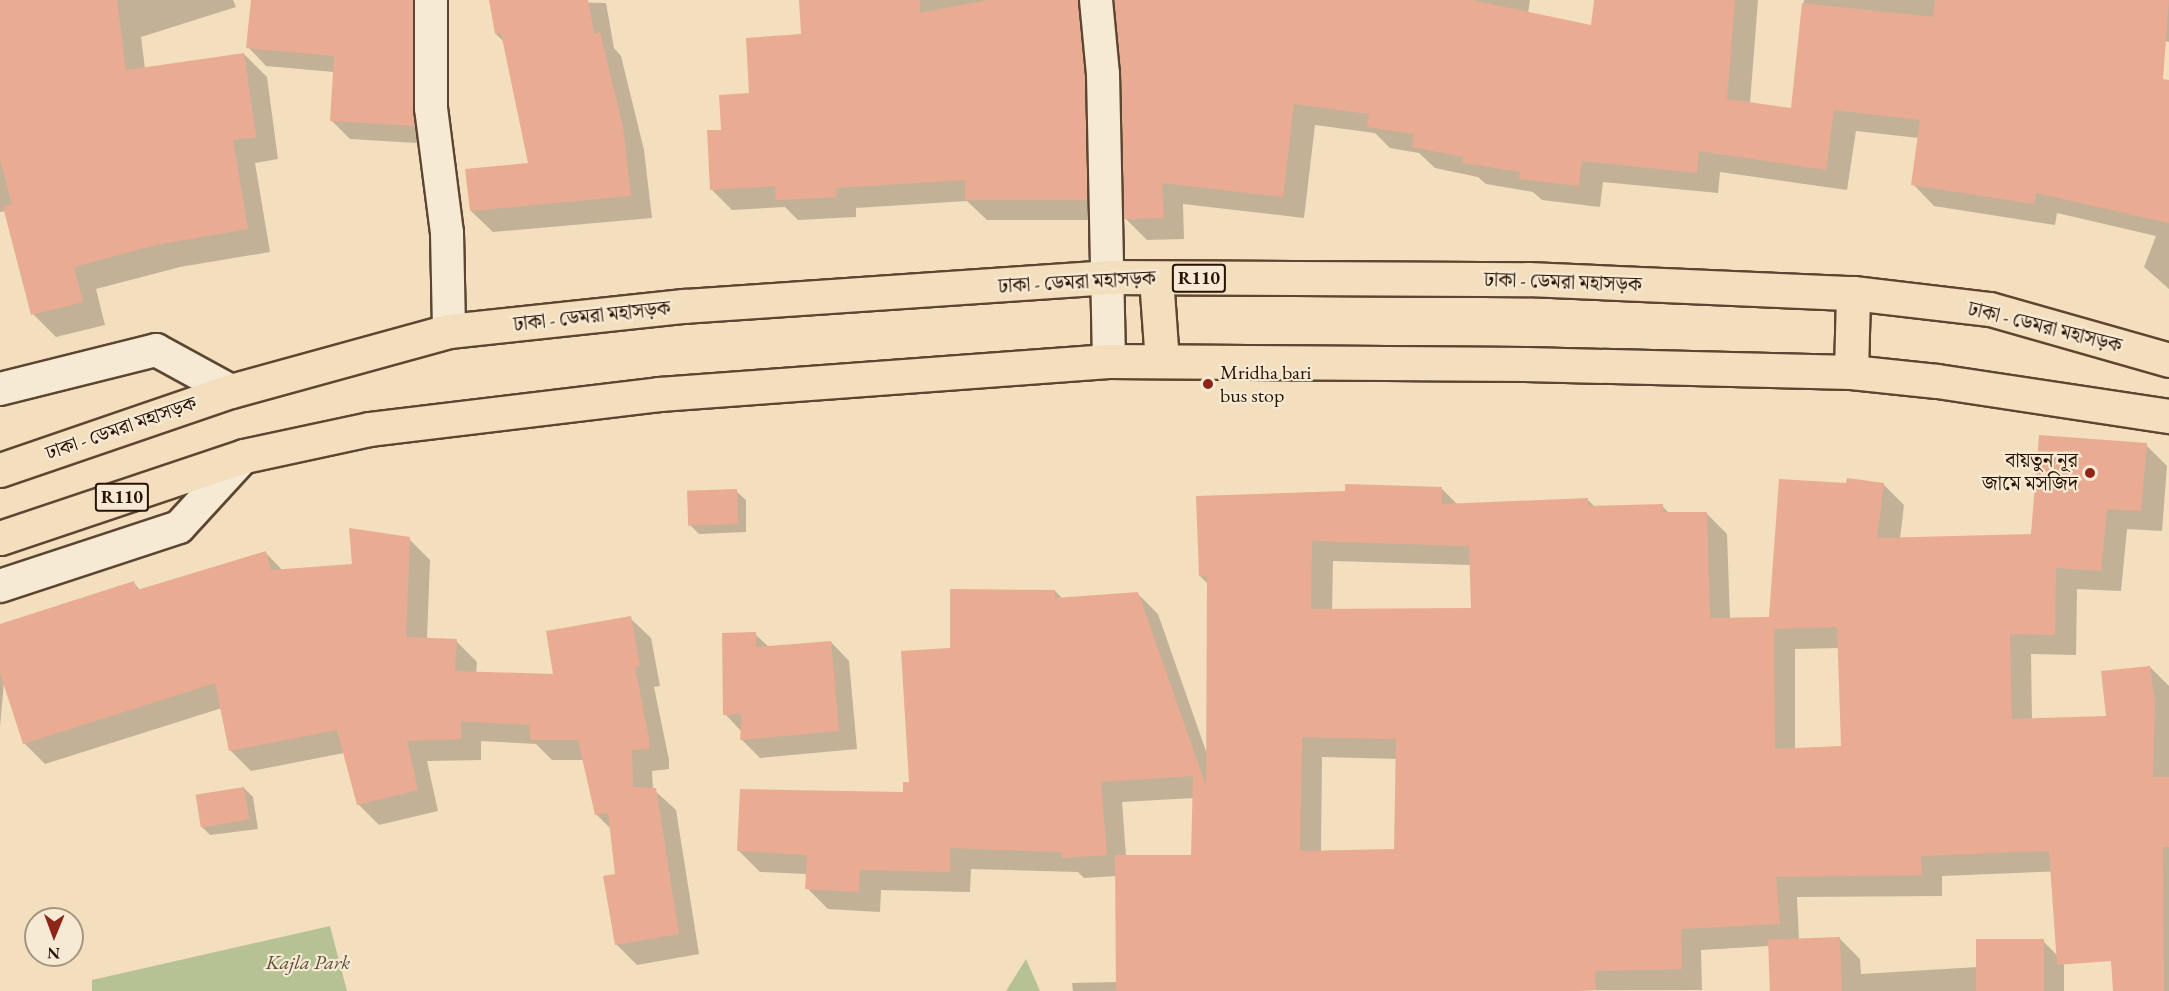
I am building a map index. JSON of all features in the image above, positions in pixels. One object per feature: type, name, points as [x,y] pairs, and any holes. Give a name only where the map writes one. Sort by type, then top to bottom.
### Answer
[{"type":"main road","name":"ঢাকা - ডেমরা মহাসড়ক","points":[[0,470],[231,391],[449,332],[684,306],[1108,278],[1528,279],[1853,293],[1990,309],[2169,360]]},
{"type":"main road","points":[[1156,278],[1162,361]]},
{"type":"main road","points":[[1851,372],[1853,293]]},
{"type":"main road","name":"R110","points":[[0,538],[244,456],[370,429],[659,394],[1109,361],[1851,372],[1936,381],[2169,416]]},
{"type":"street","points":[[431,0],[431,108],[447,234],[449,332]]},
{"type":"street","points":[[1096,0],[1103,74],[1109,361]]},
{"type":"street","points":[[0,389],[156,350],[231,391]]},
{"type":"street","points":[[0,586],[179,527],[244,456]]},
{"type":"green space","name":"Kajla Park","points":[[330,926],[347,991],[92,991],[92,980]]},
{"type":"green space","points":[[1026,959],[1040,991],[1006,991]]},
{"type":"building","points":[[0,0],[117,0],[126,70],[244,53],[256,137],[233,140],[248,229],[156,245],[74,267],[83,302],[31,315],[3,207],[12,204],[0,160]]},
{"type":"building","points":[[251,0],[413,0],[415,126],[330,121],[334,56],[246,48]]},
{"type":"building","points":[[489,0],[588,0],[594,34],[600,32],[623,127],[631,196],[470,211],[465,169],[528,163],[501,33],[495,34]]},
{"type":"building","points":[[799,0],[920,0],[920,13],[988,0],[1078,0],[1085,75],[1088,200],[965,200],[965,180],[836,188],[837,197],[776,200],[775,186],[710,190],[707,130],[721,130],[719,95],[749,93],[746,38],[801,34]]},
{"type":"building","points":[[1114,0],[1471,0],[1591,25],[1594,0],[1735,0],[1727,99],[1791,108],[1802,3],[1933,17],[1935,0],[2169,0],[2163,79],[2169,80],[2169,223],[2036,193],[2034,204],[1911,185],[1920,120],[1834,110],[1826,170],[1699,151],[1697,173],[1582,161],[1579,186],[1519,179],[1520,172],[1463,163],[1463,157],[1412,147],[1414,134],[1367,127],[1369,114],[1294,104],[1283,197],[1162,183],[1164,218],[1124,219],[1121,74]]},
{"type":"building","points":[[2039,435],[2147,443],[2141,511],[2107,509],[2101,571],[2056,568],[2055,635],[2010,634],[2012,719],[2106,716],[2101,671],[2150,666],[2155,703],[2153,777],[2169,777],[2169,847],[2163,847],[2164,991],[2113,991],[2111,961],[2057,965],[2049,851],[1921,856],[1922,875],[1776,877],[1780,924],[1681,929],[1682,969],[1595,971],[1596,990],[1116,991],[1115,855],[1191,855],[1193,776],[1101,782],[1107,855],[1062,858],[1061,852],[950,848],[950,872],[860,870],[859,892],[805,889],[807,855],[737,851],[740,789],[903,792],[903,782],[909,782],[901,651],[950,648],[950,589],[1055,590],[1055,598],[1138,592],[1206,786],[1207,576],[1199,576],[1196,496],[1345,491],[1345,484],[1442,487],[1442,504],[1588,498],[1588,506],[1663,504],[1663,512],[1707,512],[1710,618],[1769,617],[1779,479],[1846,483],[1847,478],[1884,483],[1877,538],[2031,534]],"holes":[[[1312,541],[1469,546],[1471,608],[1311,609]],[[1837,627],[1841,746],[1775,749],[1774,629]],[[1302,737],[1396,739],[1394,849],[1300,851]]]},
{"type":"building","points":[[737,489],[738,524],[688,526],[687,491]]},
{"type":"building","points":[[349,528],[410,537],[406,637],[457,639],[455,671],[553,674],[546,631],[631,616],[640,666],[635,667],[649,738],[649,749],[632,750],[633,787],[656,788],[679,934],[615,945],[603,876],[615,874],[608,813],[595,815],[578,740],[530,740],[529,725],[461,721],[461,739],[407,741],[418,790],[357,805],[337,730],[229,751],[215,683],[23,744],[0,673],[0,624],[134,581],[137,590],[266,551],[271,570],[352,564]]},
{"type":"building","points":[[756,632],[756,647],[831,641],[839,731],[740,740],[742,714],[723,715],[722,633]]},
{"type":"building","points":[[244,787],[249,820],[201,827],[196,795]]},
{"type":"building","points":[[1840,937],[1842,991],[1770,991],[1768,940]]},
{"type":"building","points":[[1976,939],[2044,939],[2044,991],[1976,991]]},
{"type":"place","name":"Mridha bari bus stop","points":[[1208,384]]},
{"type":"place","name":"বায়তুন নূর জামে মসজিদ","points":[[2090,473]]}]
